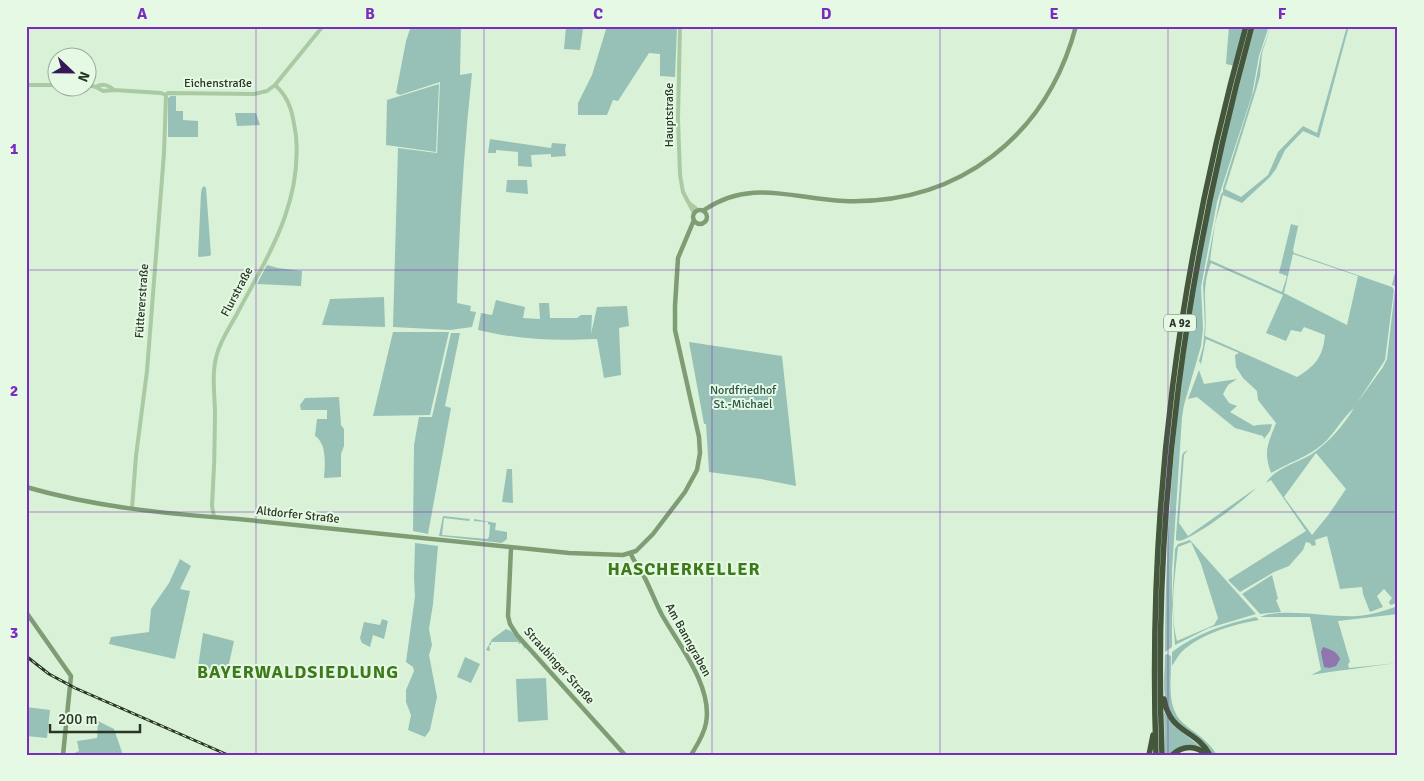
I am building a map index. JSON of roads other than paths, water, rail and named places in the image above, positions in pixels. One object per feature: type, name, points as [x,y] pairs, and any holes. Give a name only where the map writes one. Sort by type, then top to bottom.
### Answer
[{"type":"highway","name":"A 92","points":[[1156,755],[1155,718],[1158,652],[1155,595],[1166,432],[1179,333],[1197,227],[1219,130],[1246,26]]},
{"type":"highway","name":"A 92","points":[[1158,652],[1172,432],[1186,324],[1213,180],[1252,26]]},
{"type":"highway","name":"A 92","points":[[1158,662],[1162,755]]},
{"type":"highway","points":[[1160,682],[1164,704],[1172,721],[1201,744],[1208,755]]},
{"type":"highway","points":[[1150,755],[1155,718]]},
{"type":"highway","points":[[1172,755],[1184,748],[1190,747],[1200,749],[1208,755]]},
{"type":"main road","points":[[631,556],[653,534],[690,484],[697,470],[700,457],[699,437],[675,330],[676,276],[680,254],[689,231],[695,222],[696,211],[706,212],[716,204],[740,194],[764,191],[842,201],[887,199],[925,190],[957,178],[980,165],[1002,149],[1036,112],[1059,75],[1076,26]]},
{"type":"main road","points":[[695,222],[702,224],[706,222],[706,212]]},
{"type":"main road","name":"Altdorfer Straße","points":[[26,487],[78,500],[132,508],[511,548],[631,556]]},
{"type":"main road","name":"Straubinger Straße","points":[[511,548],[508,616],[510,624],[529,648],[625,755]]},
{"type":"main road","name":"Am Banngraben","points":[[636,551],[638,566]]},
{"type":"main road","name":"Am Banngraben","points":[[631,556],[697,676],[704,693],[707,710],[706,725],[691,755]]},
{"type":"main road","points":[[26,612],[71,676],[63,755]]},
{"type":"street","points":[[275,86],[323,26]]},
{"type":"street","name":"Hauptstraße","points":[[680,26],[678,119],[680,175],[683,192],[688,202],[696,211]]},
{"type":"street","name":"Eichenstraße","points":[[98,86],[101,84],[114,90],[161,93],[166,95],[168,93],[254,94],[267,91],[275,86]]},
{"type":"street","points":[[26,85],[48,85]]},
{"type":"street","name":"Flurstraße","points":[[214,517],[212,506],[215,418],[214,378],[217,354],[279,235],[291,200],[295,176],[296,147],[291,108],[284,94],[275,86]]},
{"type":"street","name":"Füttererstraße","points":[[132,508],[147,366],[164,153],[166,95]]},
{"type":"railway","points":[[26,656],[49,674],[75,688],[228,755]]},
{"type":"district","name":"HASCHERKELLER","points":[[684,569]]},
{"type":"district","name":"BAYERWALDSIEDLUNG","points":[[298,672]]},
{"type":"park label","name":"Nordfriedhof St.-Michael","points":[[743,397]]}]
